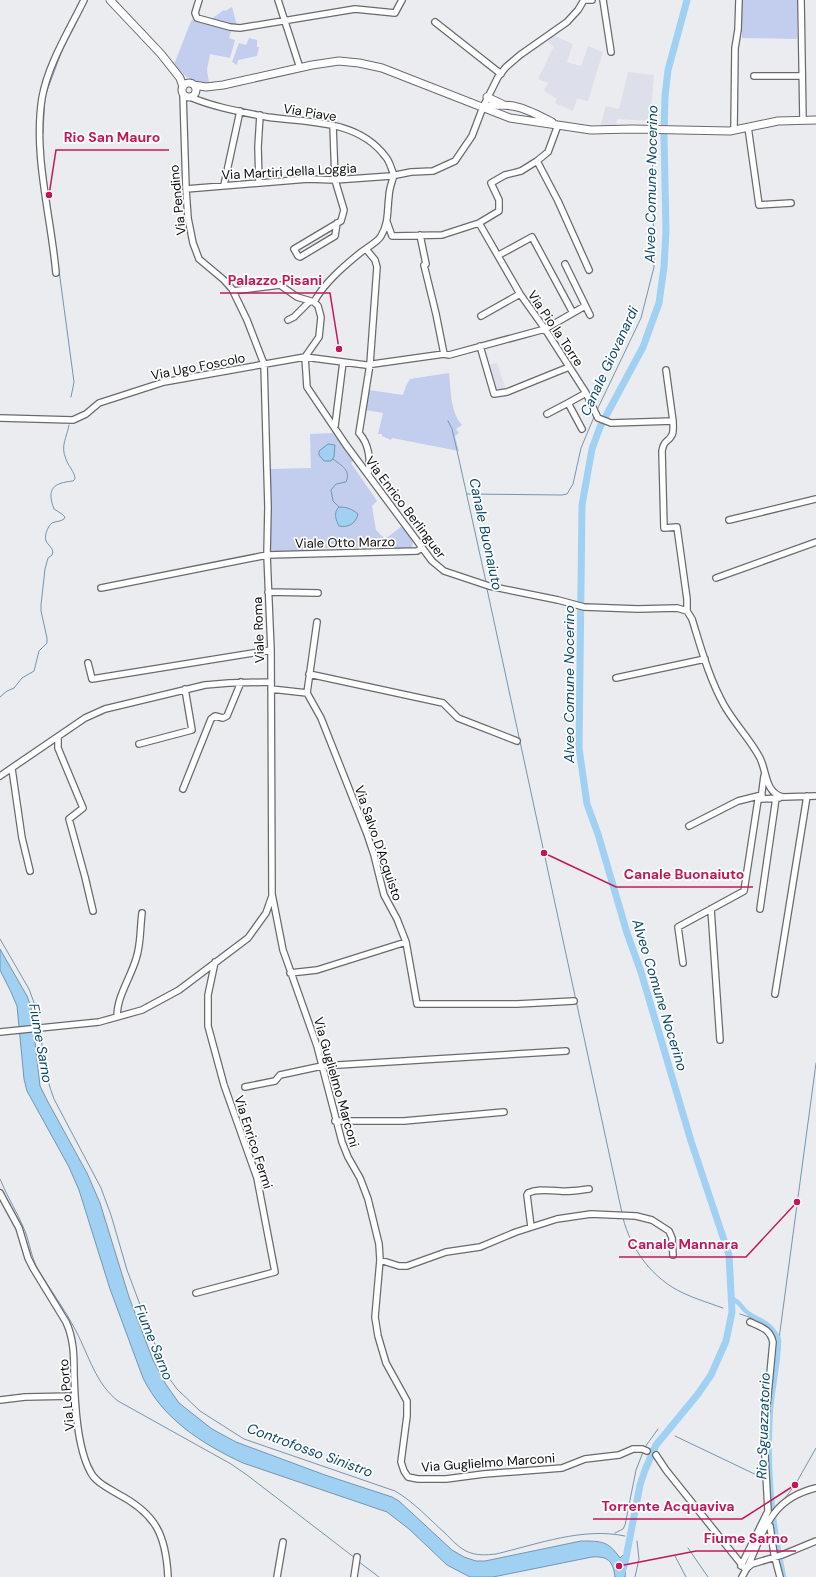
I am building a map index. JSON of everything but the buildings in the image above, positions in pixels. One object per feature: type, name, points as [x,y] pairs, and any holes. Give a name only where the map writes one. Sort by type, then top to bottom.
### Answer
[{"type":"main road","points":[[110,0],[145,36],[190,91],[339,61],[376,66],[498,114],[515,119],[599,131],[650,129],[734,130],[778,121],[816,120]]},
{"type":"main road","points":[[487,97],[502,104]]},
{"type":"main road","points":[[483,107],[502,104],[517,106],[558,125]]},
{"type":"main road","points":[[498,114],[497,110],[502,104]]},
{"type":"main road","points":[[515,119],[518,116],[519,111],[517,106]]},
{"type":"street","points":[[56,273],[39,145],[42,97],[50,73],[84,0]]},
{"type":"street","points":[[200,0],[195,14],[197,18],[230,27],[240,28],[355,9],[395,13],[402,0]]},
{"type":"street","points":[[278,0],[300,68]]},
{"type":"street","points":[[584,0],[592,0]]},
{"type":"street","name":"Via Martiri della Loggia","points":[[186,189],[308,179],[335,180],[433,171],[455,161],[472,136],[487,97],[501,74],[520,55],[567,22],[578,10],[584,0]]},
{"type":"street","points":[[603,0],[611,52]]},
{"type":"street","points":[[734,130],[735,48],[738,30],[738,0]]},
{"type":"street","points":[[801,0],[803,120]]},
{"type":"street","points":[[435,22],[501,74]]},
{"type":"street","points":[[754,76],[802,76]]},
{"type":"street","name":"Via Piave","points":[[190,91],[203,101],[240,111],[333,125],[354,133],[369,140],[385,156],[394,175]]},
{"type":"street","name":"Via Pendino","points":[[190,91],[183,106],[188,218],[193,243],[198,259],[224,280],[233,291],[247,320],[264,364]]},
{"type":"street","points":[[224,185],[240,111]]},
{"type":"street","points":[[259,183],[258,147],[260,115]]},
{"type":"street","points":[[333,125],[335,180],[344,210],[341,221],[337,223],[294,249],[298,256],[300,258],[335,236],[337,223]]},
{"type":"street","points":[[387,222],[392,236],[442,235],[480,223],[499,211],[499,200],[491,183],[505,175],[521,171],[548,152],[558,125]]},
{"type":"street","points":[[748,127],[759,205],[791,203]]},
{"type":"street","points":[[537,161],[563,212],[589,270]]},
{"type":"street","points":[[288,320],[312,302],[319,292],[340,271],[366,248],[378,240],[387,222],[389,196],[394,175]]},
{"type":"street","name":"Via Pio la Torre","points":[[480,223],[520,294],[545,329],[586,393],[598,418],[607,422],[673,421]]},
{"type":"street","points":[[420,235],[426,264],[424,265],[444,354]]},
{"type":"street","points":[[499,255],[532,237],[573,313]]},
{"type":"street","points":[[366,248],[375,260],[377,267],[370,364],[359,433],[363,437],[367,448],[369,467],[368,474]]},
{"type":"street","points":[[565,264],[590,315]]},
{"type":"street","points":[[233,291],[280,285],[298,298],[312,302],[318,306],[321,317],[319,337],[305,357]]},
{"type":"street","points":[[481,316],[520,294]]},
{"type":"street","name":"Via Ugo Foscolo","points":[[0,418],[73,420],[86,414],[99,403],[164,382],[305,357],[370,364],[444,354],[449,355],[545,329],[585,306]]},
{"type":"street","points":[[480,346],[494,394],[507,392],[569,367]]},
{"type":"street","name":"Via Enrico Berlinguer","points":[[305,357],[307,387],[335,426],[346,445],[422,548],[432,561],[444,571],[486,585],[584,607],[638,610],[677,608],[687,611]]},
{"type":"street","points":[[335,426],[343,362]]},
{"type":"street","name":"Viale Roma","points":[[264,364],[268,507],[267,555],[271,650],[272,894]]},
{"type":"street","points":[[666,370],[673,421],[673,432],[672,436],[666,441],[662,451],[664,528],[678,527],[688,599],[687,611],[692,619],[712,679],[725,706],[759,757],[772,791],[779,796],[784,797]]},
{"type":"street","points":[[548,414],[586,393]]},
{"type":"street","points":[[568,403],[582,429]]},
{"type":"street","points":[[729,520],[816,498]]},
{"type":"street","points":[[716,578],[816,542]]},
{"type":"street","name":"Viale Otto Marzo","points":[[101,588],[267,555],[417,552],[422,548]]},
{"type":"street","points":[[268,592],[318,593]]},
{"type":"street","points":[[271,689],[306,693],[317,622]]},
{"type":"street","points":[[88,663],[92,679],[271,650]]},
{"type":"street","points":[[616,678],[705,659]]},
{"type":"street","points":[[309,674],[443,702],[458,718],[517,741]]},
{"type":"street","points":[[183,789],[211,720],[215,716],[223,718],[227,716],[241,682]]},
{"type":"street","points":[[0,776],[58,738],[85,718],[105,709],[185,689],[218,683],[271,682]]},
{"type":"street","points":[[139,744],[192,730],[185,689]]},
{"type":"street","name":"Via Salvo D'Acquisto","points":[[306,693],[321,718],[367,834],[384,895],[397,919],[406,942],[417,1004],[516,1004],[574,1001]]},
{"type":"street","points":[[58,738],[58,748],[83,808],[69,819],[93,911]]},
{"type":"street","points":[[12,769],[22,838],[30,871]]},
{"type":"street","points":[[683,963],[678,927],[744,891],[758,800],[761,797],[765,770]]},
{"type":"street","points":[[775,994],[807,796]]},
{"type":"street","points":[[689,826],[738,801],[761,797],[776,798],[816,796]]},
{"type":"street","points":[[760,909],[776,798]]},
{"type":"street","points":[[0,1032],[45,1029],[99,1022],[142,1010],[162,1000],[179,990],[248,938],[266,913],[272,894]]},
{"type":"street","name":"Via Guglielmo Marconi","points":[[272,894],[283,950],[317,1046],[335,1121],[348,1157],[360,1178],[368,1199],[379,1244],[380,1260],[375,1317],[378,1336],[386,1363],[407,1400],[407,1416],[401,1462],[408,1477],[418,1479],[446,1479],[506,1472],[562,1468],[586,1459],[619,1455],[633,1449],[642,1449],[647,1451]]},
{"type":"street","points":[[711,909],[720,1040]]},
{"type":"street","points":[[117,1018],[120,996],[137,958],[142,913]]},
{"type":"street","points":[[290,973],[317,970],[406,942]]},
{"type":"street","name":"Via Enrico Fermi","points":[[196,1293],[275,1272],[257,1178],[224,1085],[208,1026],[208,995],[215,962]]},
{"type":"street","points":[[245,1088],[275,1081],[280,1075],[322,1066],[566,1051]]},
{"type":"street","points":[[335,1121],[404,1121],[504,1112]]},
{"type":"street","points":[[531,1227],[528,1193],[532,1191],[552,1189],[559,1192],[589,1189]]},
{"type":"street","name":"Via Lo Porto","points":[[0,1193],[19,1228],[33,1268],[70,1331],[73,1346],[75,1396],[82,1448],[90,1471],[99,1482],[143,1510],[150,1518],[164,1542],[168,1577]]},
{"type":"street","points":[[380,1260],[399,1266],[406,1266],[441,1253],[480,1247],[531,1227],[557,1219],[591,1214],[644,1217],[662,1225],[669,1231],[672,1238],[673,1255]]},
{"type":"street","points":[[742,1577],[768,1510],[765,1480],[764,1437],[773,1342],[772,1336],[768,1330],[750,1322]]},
{"type":"street","points":[[0,1400],[24,1397],[75,1396]]},
{"type":"street","points":[[656,1454],[666,1470],[745,1568]]},
{"type":"street","points":[[745,1568],[758,1541],[777,1510],[791,1497],[806,1490],[816,1488]]},
{"type":"street","points":[[769,1523],[780,1577]]},
{"type":"street","points":[[745,1568],[752,1564],[782,1555],[816,1541]]},
{"type":"street","points":[[277,1577],[283,1542]]},
{"type":"street","points":[[354,1577],[356,1559]]},
{"type":"shaded area","points":[[742,0],[797,0],[797,39],[742,38]]},
{"type":"shaded area","points":[[232,7],[237,26],[210,20],[224,10],[225,11]]},
{"type":"shaded area","points":[[194,19],[232,29],[229,38],[235,40],[230,58],[210,54],[207,70],[209,83],[188,78],[173,63],[175,62],[191,21]]},
{"type":"shaded area","points":[[553,35],[573,44],[567,62],[581,66],[588,46],[603,52],[588,101],[577,99],[573,111],[555,103],[557,99],[544,91],[548,83],[538,79],[554,46],[548,42]]},
{"type":"shaded area","points":[[249,38],[257,40],[257,47],[259,47],[257,56],[238,60],[237,65],[232,62],[239,43],[246,45]]},
{"type":"shaded area","points":[[628,72],[654,75],[650,121],[617,119],[616,126],[600,127],[606,106],[619,109]]},
{"type":"shaded area","points":[[497,363],[506,390],[495,393],[487,365]]},
{"type":"shaded area","points":[[449,373],[453,407],[458,420],[462,425],[456,429],[459,433],[455,436],[459,451],[392,438],[391,440],[382,436],[382,434],[378,434],[383,413],[366,410],[369,390],[403,395],[410,379]]},
{"type":"shaded area","points":[[335,433],[354,460],[351,463],[377,501],[372,506],[376,530],[385,539],[402,526],[413,541],[410,550],[385,550],[384,547],[321,548],[320,551],[270,552],[270,469],[311,468],[310,434]]},
{"type":"shaded area","points":[[328,444],[335,445],[334,457],[331,461],[324,461],[319,455],[319,451]]},
{"type":"shaded area","points":[[339,507],[344,507],[358,514],[352,524],[339,526],[336,519],[336,512]]},
{"type":"shaded area","name":"Fiume Sarno","points":[[0,949],[27,996],[31,1007],[40,1086],[87,1173],[100,1203],[129,1297],[153,1360],[165,1383],[179,1403],[212,1429],[236,1442],[325,1475],[392,1497],[399,1501],[452,1550],[464,1557],[476,1561],[485,1561],[581,1541],[594,1541],[608,1545],[620,1558],[627,1551],[625,1577],[615,1577],[611,1563],[606,1559],[602,1557],[592,1557],[493,1577],[470,1577],[447,1565],[409,1529],[387,1512],[243,1463],[228,1456],[185,1429],[161,1406],[151,1393],[143,1378],[110,1289],[79,1190],[69,1167],[27,1091],[24,1079],[17,1006],[0,970]]},
{"type":"waterway","name":"Alveo Comune Nocerino","points":[[620,1577],[625,1563],[640,1485],[645,1470],[656,1445],[698,1394],[711,1375],[726,1341],[732,1312],[729,1255],[691,1141],[641,972],[627,933],[598,834],[587,804],[579,748],[582,505],[592,449],[600,427],[643,347],[659,303],[664,267],[666,231],[664,135],[665,96],[668,70],[687,0]]},
{"type":"waterway","points":[[43,133],[45,96],[66,40]]},
{"type":"waterway","name":"Canale Giovanardi","points":[[597,410],[641,318],[654,267],[652,133]]},
{"type":"waterway","points":[[43,156],[56,250]]},
{"type":"waterway","points":[[58,263],[74,382],[71,397]]},
{"type":"waterway","name":"Canale Giovanardi","points":[[467,494],[567,494],[573,484],[581,448],[594,417]]},
{"type":"waterway","name":"Canale Buonaiuto","points":[[448,421],[452,429],[486,582]]},
{"type":"waterway","points":[[0,697],[7,691],[14,688],[22,678],[34,671],[39,651],[47,643],[41,605],[45,569],[48,558],[53,552],[46,541],[46,536],[48,528],[51,524],[62,520],[65,517],[54,509],[51,491],[57,485],[73,481],[75,479],[64,454],[64,442],[69,425]]},
{"type":"waterway","points":[[333,459],[345,469],[347,474],[346,482],[336,484],[331,490],[333,501],[339,507]]},
{"type":"waterway","name":"Canale Buonaiuto","points":[[487,589],[622,1213]]},
{"type":"waterway","name":"Controfosso Sinistro","points":[[0,939],[29,989],[37,1011],[39,1025]]},
{"type":"waterway","name":"Controfosso Sinistro","points":[[40,1030],[46,1073],[54,1099],[101,1188],[111,1215],[127,1270],[166,1374],[177,1389],[200,1411],[244,1439],[395,1491],[415,1505],[460,1547],[474,1554],[496,1554],[577,1535],[609,1534],[625,1536]]},
{"type":"waterway","points":[[779,1339],[816,1063]]},
{"type":"waterway","points":[[0,1179],[25,1231],[36,1264],[72,1323],[98,1378],[110,1394],[118,1401],[231,1464],[355,1558]]},
{"type":"waterway","name":"Canale Buonaiuto","points":[[623,1218],[638,1252],[653,1272],[662,1280],[683,1293],[723,1308]]},
{"type":"waterway","name":"Rio Sguazzatorio","points":[[732,1299],[737,1301],[748,1313],[769,1326],[779,1339],[771,1409],[770,1472],[776,1535],[784,1577]]},
{"type":"waterway","name":"Canale Buonaiuto","points":[[740,1314],[763,1320]]},
{"type":"waterway","points":[[645,1447],[658,1429]]},
{"type":"waterway","points":[[675,1436],[765,1479]]},
{"type":"waterway","points":[[782,1502],[795,1485],[816,1448]]},
{"type":"waterway","points":[[615,1533],[623,1529],[625,1525],[636,1470],[643,1452]]},
{"type":"waterway","name":"Controfosso Sinistro","points":[[635,1577],[639,1559],[637,1541]]},
{"type":"waterway","points":[[688,1548],[708,1577]]},
{"type":"waterway","points":[[675,1556],[686,1577]]},
{"type":"waterway","points":[[359,1562],[379,1577]]},
{"type":"place","name":"Rio San Mauro","points":[[49,195]]},
{"type":"place","name":"Palazzo Pisani","points":[[339,349]]},
{"type":"place","name":"Canale Buonaiuto","points":[[544,853]]},
{"type":"place","name":"Canale Mannara","points":[[797,1202]]},
{"type":"place","name":"Torrente Acquaviva","points":[[795,1485]]},
{"type":"place","name":"Fiume Sarno","points":[[619,1566]]}]
